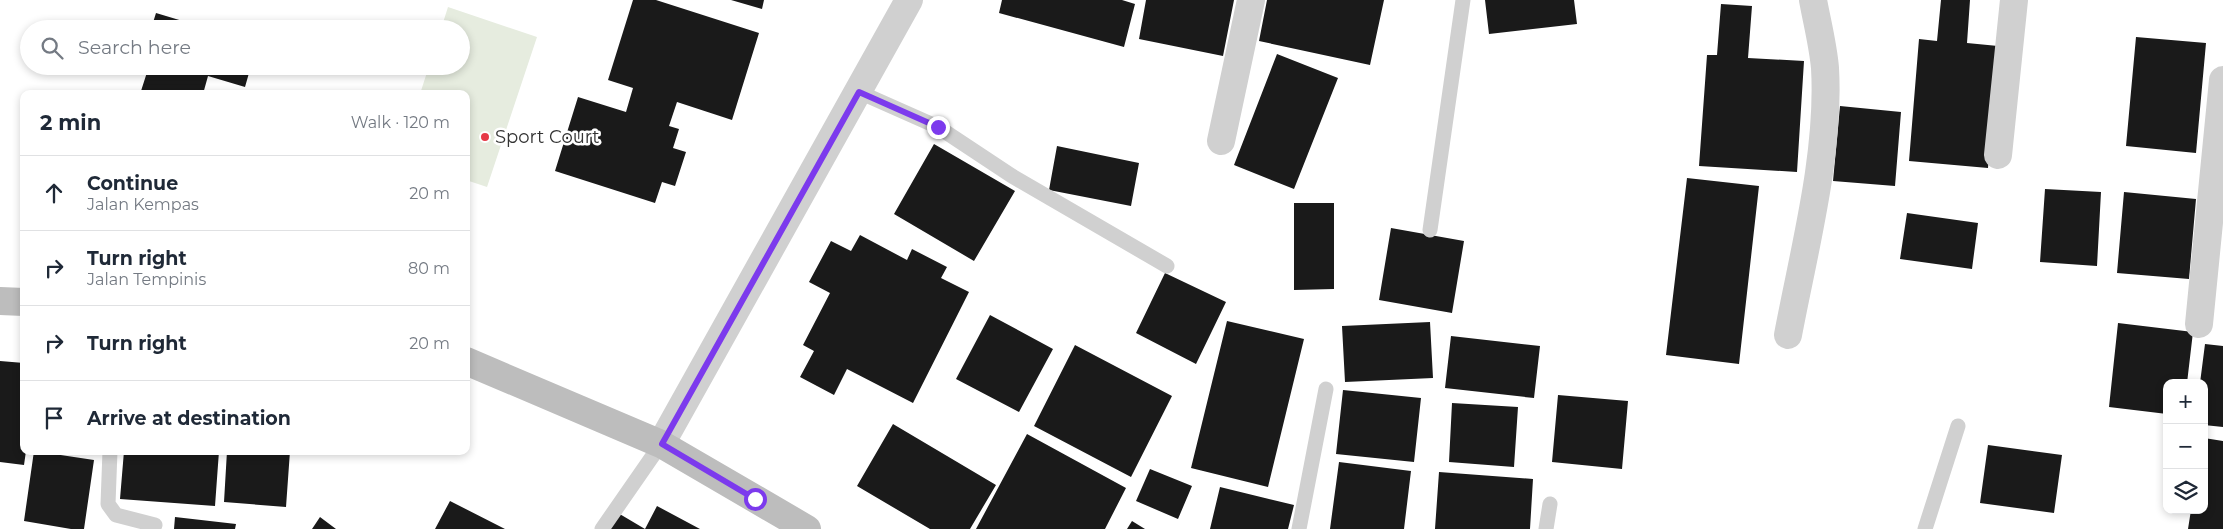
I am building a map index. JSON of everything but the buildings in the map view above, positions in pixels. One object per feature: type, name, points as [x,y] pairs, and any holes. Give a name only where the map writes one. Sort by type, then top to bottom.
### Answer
[{"type":"street","points":[[662,444],[909,0]]},
{"type":"street","points":[[1221,141],[1251,0]]},
{"type":"street","points":[[1788,335],[1819,171],[1825,103],[1825,67],[1813,0]]},
{"type":"street","points":[[1998,155],[2014,0]]},
{"type":"street","points":[[2199,324],[2223,80]]},
{"type":"street","points":[[0,301],[20,302]]},
{"type":"street","points":[[470,363],[662,444],[807,529]]},
{"type":"lane","points":[[1430,230],[1463,0]]},
{"type":"lane","points":[[859,92],[938,127],[1012,176],[1167,266]]},
{"type":"lane","points":[[1299,529],[1326,389]]},
{"type":"lane","points":[[1925,529],[1958,426]]},
{"type":"lane","points":[[602,529],[662,444]]},
{"type":"lane","points":[[110,455],[108,504],[116,514],[154,526]]},
{"type":"lane","points":[[1546,529],[1550,504]]},
{"type":"shaded area","name":"Sport Court","points":[[448,7],[537,37],[487,187],[470,181],[470,90],[421,90],[426,75],[470,75],[470,20],[444,20]]},
{"type":"place","name":"Sport Court","points":[[485,137]]},
{"type":"route","points":[[755,499],[662,444],[859,92],[938,127]]}]
